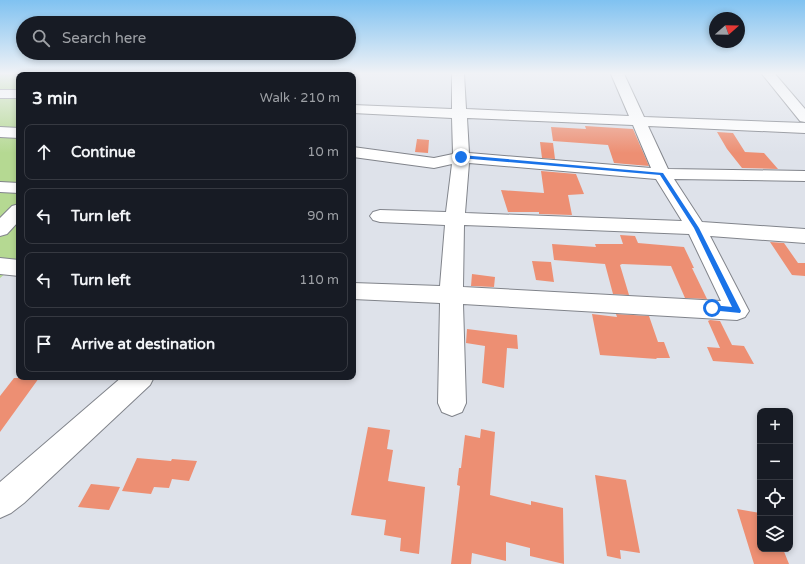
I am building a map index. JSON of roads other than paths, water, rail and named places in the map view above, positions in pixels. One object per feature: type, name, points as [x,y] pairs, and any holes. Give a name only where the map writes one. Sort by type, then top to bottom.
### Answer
[{"type":"street","points":[[452,403],[451,295],[455,219],[461,157],[458,100]]},
{"type":"street","points":[[356,292],[451,295],[712,308],[737,311],[696,228],[662,174],[628,100]]},
{"type":"street","points":[[789,100],[805,118]]},
{"type":"street","points":[[356,109],[805,128]]},
{"type":"street","points":[[0,132],[16,133]]},
{"type":"street","points":[[356,152],[434,163],[461,157],[662,174],[805,176]]},
{"type":"street","points":[[0,187],[16,188]]},
{"type":"street","points":[[0,229],[16,213]]},
{"type":"street","points":[[380,216],[696,228],[805,236]]},
{"type":"street","points":[[0,266],[16,268]]},
{"type":"street","points":[[0,502],[138,380]]}]
